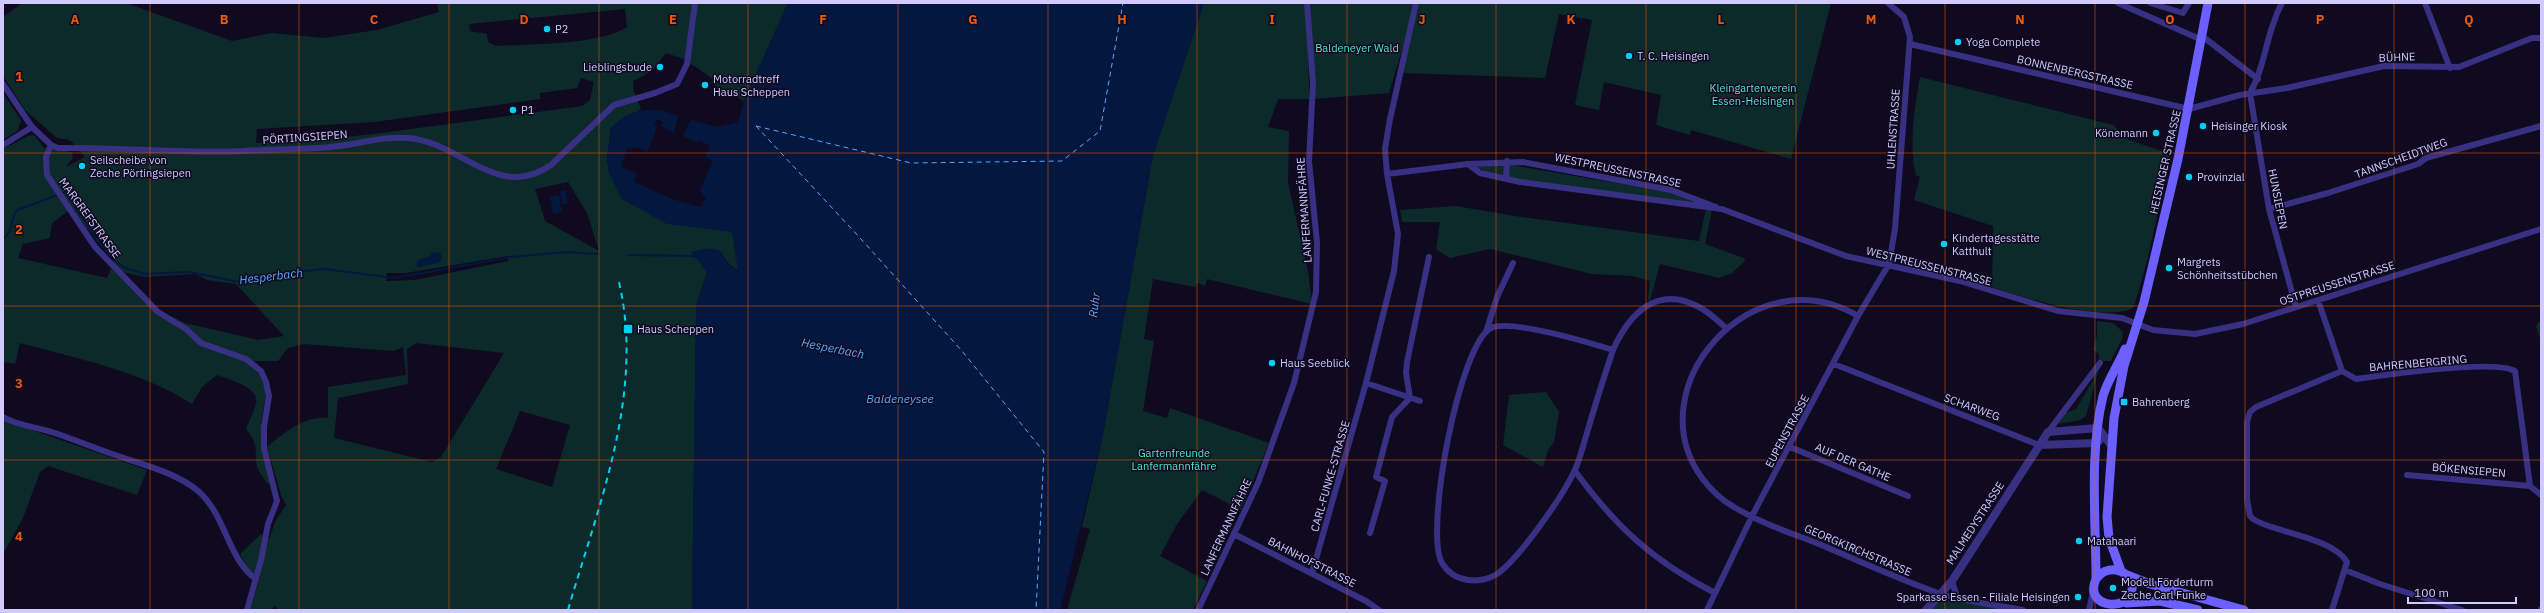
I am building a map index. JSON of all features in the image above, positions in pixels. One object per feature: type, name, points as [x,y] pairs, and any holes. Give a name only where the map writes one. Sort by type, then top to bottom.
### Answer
[{"type":"main road","name":"HEISINGER STRASSE","points":[[2126,602],[2132,589],[2111,546],[2107,527],[2112,430],[2124,366],[2144,302],[2189,109],[2208,3]]},
{"type":"main road","name":"HEISINGER STRASSE","points":[[2096,579],[2096,443],[2098,428],[2109,379],[2136,325]]},
{"type":"main road","points":[[2198,610],[2160,601],[2126,602],[2111,609],[2099,602],[2093,592],[2096,579],[2107,570],[2124,573],[2150,584],[2244,610]]},
{"type":"street","name":"PÖRTINGSIEPEN","points":[[51,145],[58,148],[239,151],[339,146],[385,138],[408,138],[443,147],[504,178],[520,178],[541,173],[551,166],[614,105],[663,91],[680,80],[688,58],[695,3]]},
{"type":"street","name":"LANFERMANNFÄHRE","points":[[1198,610],[1258,483],[1294,383],[1316,292],[1317,243],[1309,161],[1313,83],[1307,3]]},
{"type":"street","name":"CARL-FUNKE-STRASSE","points":[[1312,573],[1366,383],[1390,291],[1398,234],[1385,155],[1390,119],[1416,3]]},
{"type":"street","name":"UHLENSTRASSE","points":[[1888,3],[1904,16],[1910,32],[1895,229],[1889,264]]},
{"type":"street","points":[[2118,3],[2202,38],[2258,79]]},
{"type":"street","points":[[2150,3],[2183,13],[2189,3]]},
{"type":"street","points":[[2250,93],[2258,79],[2270,30],[2282,3]]},
{"type":"street","points":[[2425,3],[2450,68]]},
{"type":"street","name":"BÜHNE","points":[[2189,109],[2250,93],[2286,88],[2384,66],[2459,67],[2532,38],[2541,38]]},
{"type":"street","name":"BONNENBERGSTRASSE","points":[[1910,44],[2189,109]]},
{"type":"street","points":[[3,84],[32,126],[51,145]]},
{"type":"street","name":"HUNSIEPEN","points":[[2250,93],[2269,209],[2296,306]]},
{"type":"street","points":[[3,144],[32,126]]},
{"type":"street","name":"TANNSCHEIDTWEG","points":[[2269,209],[2328,194],[2418,164],[2426,158],[2541,126]]},
{"type":"street","name":"MARGREFSTRASSE","points":[[51,145],[46,157],[46,172],[104,257],[158,312],[186,329],[193,338],[201,343],[246,359],[261,371],[266,382],[269,396],[264,427],[264,448],[277,501],[268,524],[256,579],[247,610]]},
{"type":"street","name":"WESTPREUSSENSTRASSE","points":[[1387,174],[1468,164],[1507,161],[1542,164],[1671,190],[1846,256],[1889,264],[1960,281],[2051,310],[2122,318],[2136,325]]},
{"type":"street","points":[[1506,179],[1507,161]]},
{"type":"street","name":"WESTPREUSSENSTRASSE","points":[[1468,164],[1480,173],[1506,179],[1722,209]]},
{"type":"street","name":"OSTPREUSSENSTRASSE","points":[[2136,325],[2173,332],[2205,333],[2226,329],[2541,229]]},
{"type":"street","points":[[1410,398],[1406,373],[1407,362],[1429,257]]},
{"type":"street","points":[[1513,263],[1497,297],[1486,332],[1475,349],[1464,378],[1446,446],[1436,533],[1438,552],[1445,567],[1453,575],[1466,580],[1487,579],[1498,573],[1533,533],[1561,495],[1575,470],[1613,350],[1623,328],[1633,315],[1646,306],[1663,301],[1691,303],[1701,307],[1726,328],[1765,305],[1786,300],[1823,302],[1858,316]]},
{"type":"street","name":"EUPENSTRASSE","points":[[1707,610],[1752,516],[1834,364],[1858,316],[1889,264]]},
{"type":"street","points":[[2318,300],[2342,371],[2256,407],[2250,412],[2247,422],[2247,499],[2248,513],[2252,519],[2335,549],[2346,562],[2345,570],[2332,610]]},
{"type":"street","points":[[1486,332],[1494,327],[1510,327],[1566,336],[1613,350]]},
{"type":"street","name":"GEORGKIRCHSTRASSE","points":[[1726,328],[1699,363],[1690,381],[1684,417],[1686,446],[1696,470],[1711,490],[1734,507],[1752,516],[1940,594],[2023,610]]},
{"type":"street","points":[[2039,445],[2100,363]]},
{"type":"street","name":"SCHARWEG","points":[[1834,364],[2039,445],[2096,443]]},
{"type":"street","name":"BAHRENBERGRING","points":[[2342,371],[2349,378],[2356,379],[2431,370],[2477,368],[2513,370],[2517,376],[2530,486]]},
{"type":"street","points":[[1366,383],[1420,401]]},
{"type":"street","points":[[1370,533],[1385,481],[1376,477],[1382,450],[1392,417],[1410,398]]},
{"type":"street","points":[[3,417],[11,421],[54,433],[150,467],[192,487],[204,496],[215,510],[243,567],[256,579]]},
{"type":"street","points":[[2048,432],[2098,428],[2111,445]]},
{"type":"street","points":[[2096,443],[2112,430]]},
{"type":"street","name":"MALMEDYSTRASSE","points":[[1926,610],[1952,581],[2039,445]]},
{"type":"street","name":"AUF DER GATHE","points":[[1790,447],[1908,496]]},
{"type":"street","points":[[1575,470],[1610,515],[1637,543],[1660,561],[1715,593]]},
{"type":"street","name":"BÖKENSIEPEN","points":[[2407,475],[2530,486]]},
{"type":"street","points":[[2530,486],[2541,495]]},
{"type":"street","name":"BAHNHOFSTRASSE","points":[[1234,534],[1312,573],[1379,610]]},
{"type":"street","points":[[2345,570],[2380,584],[2462,610]]},
{"type":"street","points":[[1952,581],[1958,597]]},
{"type":"street","points":[[2090,610],[2093,592]]},
{"type":"green space","points":[[22,3],[126,3],[232,41],[272,33],[324,38],[377,30],[439,12],[437,3],[788,3],[744,101],[711,83],[713,79],[684,59],[666,53],[652,71],[633,81],[633,89],[641,109],[611,128],[607,157],[609,173],[719,229],[732,232],[739,271],[727,261],[718,250],[704,249],[692,252],[707,272],[697,302],[696,317],[692,610],[279,610],[275,606],[270,610],[250,610],[260,577],[248,569],[240,554],[261,534],[269,539],[276,520],[286,505],[281,495],[267,447],[295,426],[303,422],[319,418],[328,418],[328,387],[406,375],[403,347],[393,351],[304,344],[288,348],[278,361],[253,361],[251,364],[264,382],[266,390],[261,437],[264,457],[271,484],[267,483],[257,467],[255,444],[251,435],[246,429],[253,413],[256,397],[253,392],[242,384],[217,375],[202,387],[192,404],[131,374],[20,343],[15,364],[3,362],[3,149],[30,135],[35,136],[44,148],[72,152],[73,158],[66,167],[85,157],[70,140],[57,138],[25,110],[3,76],[3,17]],"holes":[[[625,9],[627,27],[615,33],[583,40],[545,44],[496,46],[488,42],[487,34],[470,31],[469,24]],[[581,78],[594,82],[590,100],[582,106],[381,133],[319,140],[256,143],[257,129],[374,122],[540,99],[540,93],[577,88]],[[568,182],[587,213],[599,251],[545,221],[535,189]],[[67,199],[87,229],[101,237],[116,257],[107,278],[18,258],[23,244],[50,238],[52,223],[68,211],[61,201]],[[430,256],[442,257],[439,262],[418,267],[418,260]],[[508,256],[508,261],[415,280],[386,281],[387,273],[406,273]],[[122,272],[145,277],[195,274],[207,280],[236,284],[284,336],[258,340],[185,323],[158,310]],[[416,343],[504,353],[441,457],[432,462],[334,438],[338,398],[408,384],[407,349]],[[520,411],[570,425],[552,487],[496,469]]]},
{"type":"green space","name":"Gartenfreunde Lanfermannfähre","points":[[1204,3],[1305,3],[1308,29],[1309,99],[1278,99],[1268,127],[1289,131],[1288,183],[1308,271],[1312,304],[1207,279],[1205,286],[1198,283],[1195,287],[1153,279],[1144,339],[1154,341],[1143,411],[1167,418],[1170,408],[1269,443],[1241,510],[1202,490],[1177,524],[1160,556],[1207,581],[1193,610],[1067,610],[1090,529],[1082,527],[1102,440],[1153,155]]},
{"type":"green space","name":"Baldeneyer Wald","points":[[1308,3],[1416,3],[1389,93],[1313,99]]},
{"type":"green space","name":"Kleingartenverein Essen-Heisingen","points":[[1417,3],[1831,3],[1791,159],[1691,130],[1690,135],[1656,125],[1661,95],[1604,82],[1599,110],[1575,105],[1592,20],[1559,14],[1545,78],[1402,73]]},
{"type":"green space","points":[[1920,77],[2113,125],[2129,140],[2171,154],[2148,257],[2134,307],[2122,311],[2086,311],[2023,297],[1992,287],[1993,226],[1914,200],[1920,177],[1916,175],[1912,139],[1914,114]]},
{"type":"green space","points":[[3,93],[21,120],[18,130],[3,140]]},
{"type":"green space","points":[[1506,164],[1673,193],[1718,208],[1523,181],[1488,172],[1474,166]]},
{"type":"green space","points":[[1456,206],[1515,216],[1699,241],[1706,209],[1712,209],[1705,244],[1744,258],[1745,261],[1732,273],[1719,278],[1660,264],[1650,301],[1648,300],[1650,281],[1633,276],[1592,274],[1490,249],[1450,258],[1436,249],[1440,222],[1402,222],[1400,210]]},
{"type":"green space","points":[[2541,319],[2541,342],[2536,326]]},
{"type":"green space","points":[[2097,321],[2113,323],[2123,332],[2122,339],[2111,361],[2099,361],[2099,354],[2093,350],[2097,336]]},
{"type":"green space","points":[[2099,368],[2086,416],[2080,420],[2058,424],[2065,413],[2076,409],[2094,379],[2090,379]]},
{"type":"green space","points":[[1546,392],[1559,412],[1554,442],[1548,450],[1543,467],[1503,445],[1509,395]]},
{"type":"green space","points":[[3,420],[147,470],[137,495],[48,466],[40,472],[23,518],[3,554]]},
{"type":"green space","points":[[1942,599],[2002,609],[1931,610]]},
{"type":"water","name":"Baldeneysee","points":[[788,3],[1204,3],[1153,155],[1102,440],[1060,610],[692,610],[696,317],[697,302],[707,272],[696,258],[693,258],[692,252],[705,249],[718,250],[726,261],[738,271],[732,232],[667,224],[622,199],[609,173],[607,157],[611,128],[626,116],[642,110],[660,110],[678,116],[674,133],[661,126],[663,122],[657,119],[654,126],[657,127],[654,134],[655,135],[647,152],[636,147],[627,149],[621,166],[637,174],[634,182],[675,200],[701,207],[706,198],[700,191],[712,163],[711,159],[705,157],[710,146],[700,140],[698,143],[683,136],[691,120],[718,127],[738,122],[744,101]]},
{"type":"water","points":[[565,190],[568,204],[562,205],[560,191]]},
{"type":"water","points":[[559,195],[562,212],[553,214],[550,196]]},
{"type":"water","points":[[433,252],[440,253],[442,257],[439,262],[418,267],[416,264],[418,260],[430,256]]},
{"type":"waterway","name":"Hesperbach","points":[[3,239],[7,236],[11,229],[13,217],[17,210],[66,192],[97,240],[115,261],[125,268],[144,274],[189,272],[239,282],[253,281],[285,273],[325,269],[394,278],[511,257],[567,252],[599,254]]},
{"type":"waterway","name":"Hesperbach","points":[[628,255],[695,256]]},
{"type":"ferry route","points":[[756,126],[911,163],[1062,161],[1100,131],[1123,3]]},
{"type":"ferry route","points":[[756,126],[962,351],[1044,452],[1036,610]]},
{"type":"railway","points":[[568,610],[605,487],[623,404],[626,362],[625,320],[618,278]]},
{"type":"place","name":"P2","points":[[547,29]]},
{"type":"place","name":"Yoga Complete","points":[[1958,42]]},
{"type":"place","name":"T. C. Heisingen","points":[[1629,56]]},
{"type":"place","name":"Lieblingsbude","points":[[660,67]]},
{"type":"place","name":"Motorradtreff Haus Scheppen","points":[[705,85]]},
{"type":"place","name":"P1","points":[[513,110]]},
{"type":"place","name":"Heisinger Kiosk","points":[[2203,126]]},
{"type":"place","name":"Könemann","points":[[2156,133]]},
{"type":"place","name":"Seilscheibe von Zeche Pörtingsiepen","points":[[82,166]]},
{"type":"place","name":"Provinzial","points":[[2189,177]]},
{"type":"place","name":"Kindertagesstätte Katthult","points":[[1944,244]]},
{"type":"place","name":"Margrets Schönheitsstübchen","points":[[2169,268]]},
{"type":"place","name":"Haus Scheppen","points":[[628,329]]},
{"type":"place","name":"Haus Seeblick","points":[[1272,363]]},
{"type":"place","name":"Bahrenberg","points":[[2124,402]]},
{"type":"place","name":"Matahaari","points":[[2079,541]]},
{"type":"place","name":"Modell Förderturm Zeche Carl Funke","points":[[2113,588]]},
{"type":"place","name":"Sparkasse Essen - Filiale Heisingen","points":[[2078,597]]},
{"type":"water label","name":"Ruhr","points":[[1094,305]]}]
